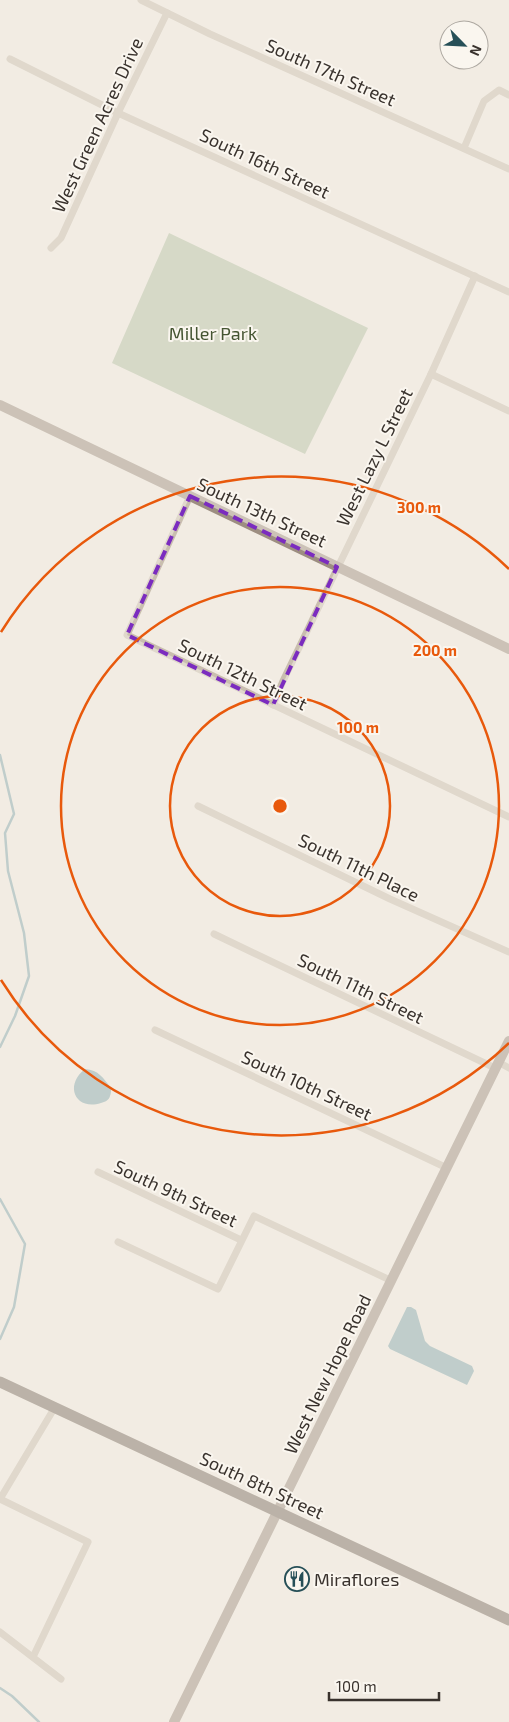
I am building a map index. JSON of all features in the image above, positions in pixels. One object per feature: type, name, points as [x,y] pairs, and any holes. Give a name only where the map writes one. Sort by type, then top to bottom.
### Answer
[{"type":"main road","name":"South 13th Street","points":[[0,405],[509,649]]},
{"type":"main road","name":"West New Hope Road","points":[[174,1722],[509,1041]]},
{"type":"main road","name":"South 8th Street","points":[[0,1382],[509,1620]]},
{"type":"street","name":"South 17th Street","points":[[141,0],[509,169]]},
{"type":"street","name":"West Green Acres Drive","points":[[51,248],[61,238],[118,112],[167,13]]},
{"type":"street","name":"South 16th Street","points":[[10,59],[118,112],[509,292]]},
{"type":"street","points":[[464,148],[484,101],[499,90],[509,95]]},
{"type":"street","name":"West Lazy L Street","points":[[273,705],[475,276]]},
{"type":"street","points":[[430,374],[509,411]]},
{"type":"street","name":"South 12th Street","points":[[190,496],[127,635],[509,817]]},
{"type":"street","name":"South 11th Place","points":[[198,806],[390,899],[509,952]]},
{"type":"street","name":"South 11th Street","points":[[214,934],[496,1065],[509,1068]]},
{"type":"street","name":"South 10th Street","points":[[155,1030],[447,1168]]},
{"type":"street","name":"South 9th Street","points":[[98,1172],[241,1240],[254,1216],[392,1281]]},
{"type":"street","points":[[118,1242],[218,1289],[241,1240]]},
{"type":"street","points":[[33,1656],[88,1542],[0,1499],[55,1407]]},
{"type":"street","points":[[0,1632],[61,1679]]},
{"type":"highlighted area","points":[[190,496],[337,567],[273,705],[127,635]]},
{"type":"green space","name":"Miller Park","points":[[169,233],[368,328],[305,454],[112,363]]},
{"type":"water","points":[[85,1069],[97,1073],[111,1088],[107,1101],[92,1104],[85,1103],[75,1095],[75,1082]]},
{"type":"water","points":[[407,1307],[416,1310],[425,1341],[430,1346],[472,1366],[474,1371],[467,1385],[390,1349],[388,1346]]},
{"type":"waterway","points":[[0,755],[14,814],[5,833],[8,871],[24,933],[29,976],[15,1016],[0,1047]]},
{"type":"waterway","points":[[0,1199],[25,1244],[14,1307],[0,1339]]},
{"type":"waterway","points":[[0,1688],[12,1696],[39,1722]]},
{"type":"place","name":"Miraflores","points":[[297,1579]]}]
